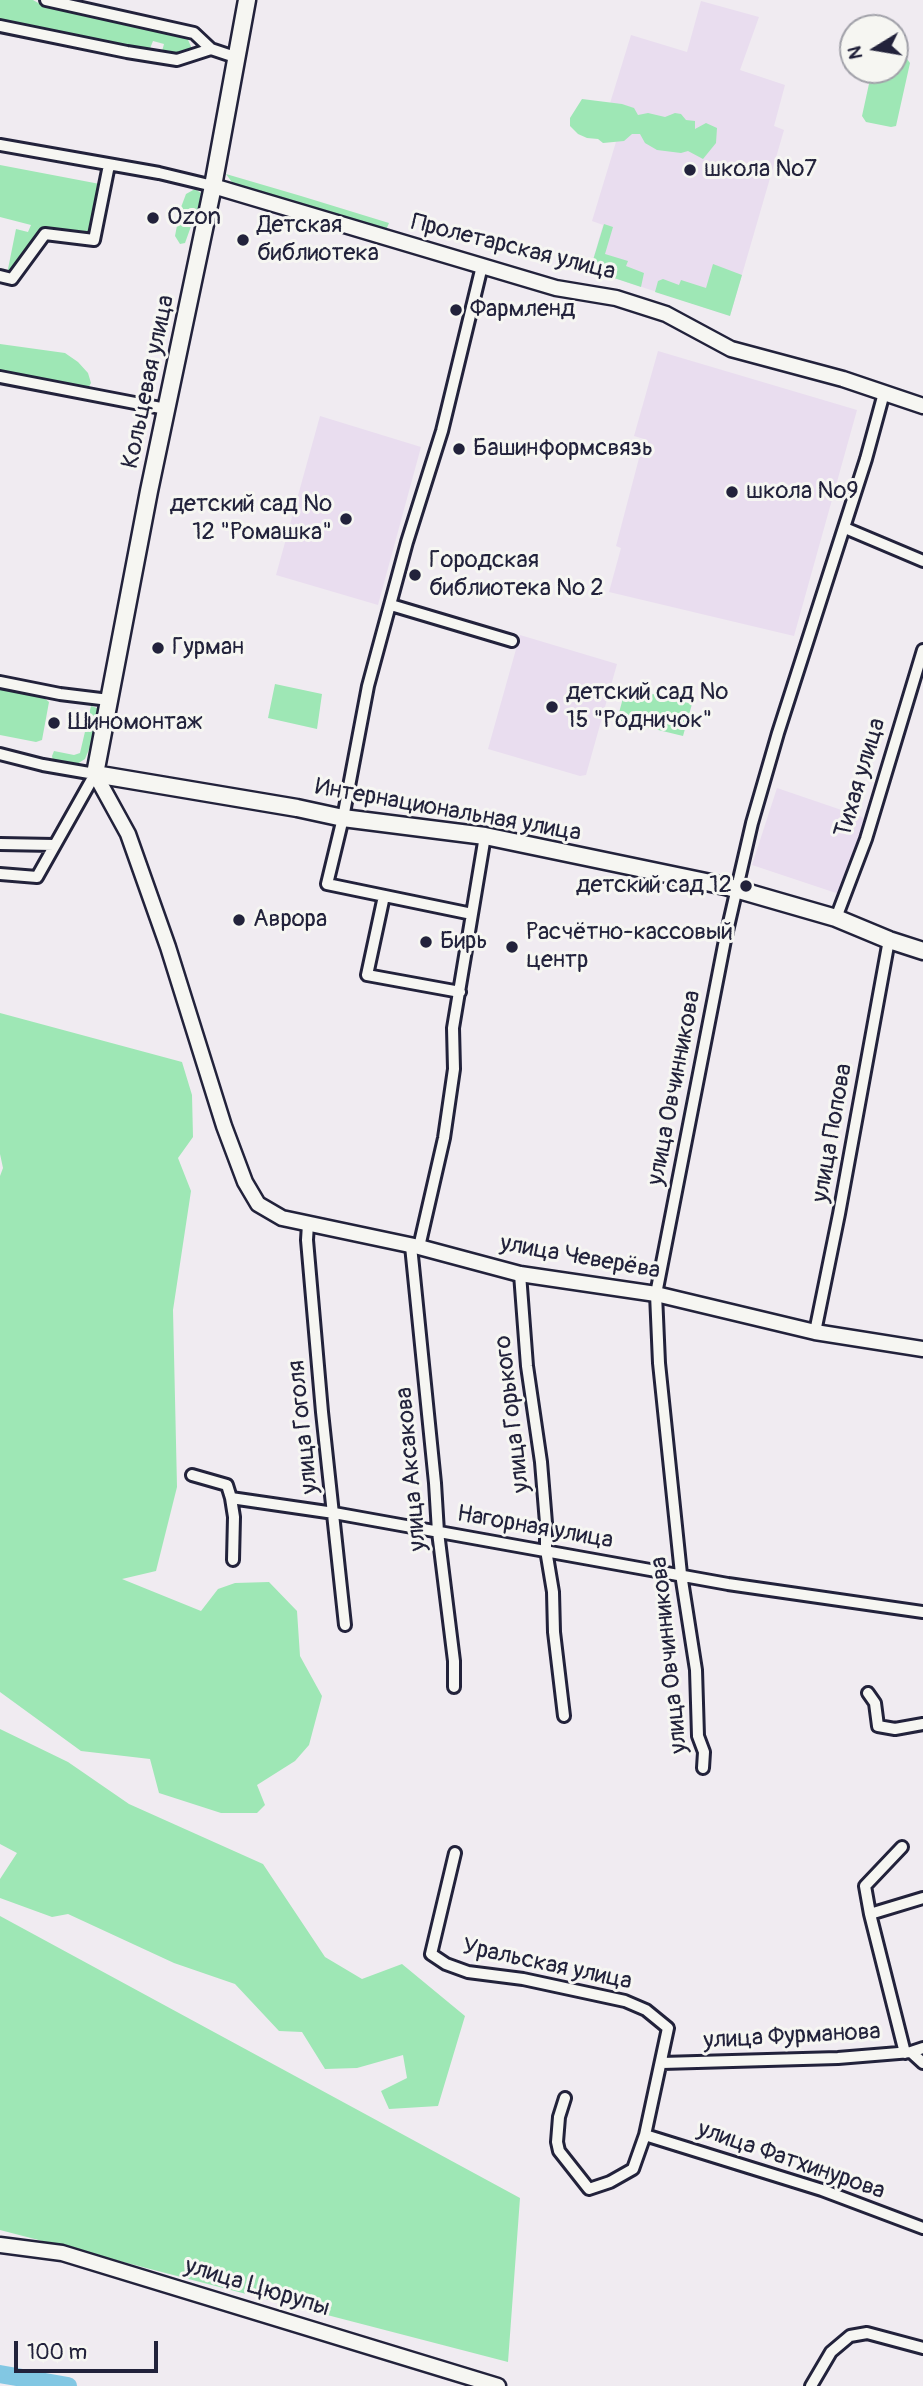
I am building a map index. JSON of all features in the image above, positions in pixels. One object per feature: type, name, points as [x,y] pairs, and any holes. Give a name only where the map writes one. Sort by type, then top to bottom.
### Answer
[{"type":"main road","name":"Кольцевая улица","points":[[95,774],[166,409],[213,186],[247,0]]},
{"type":"main road","name":"Интернациональная улица","points":[[95,774],[343,818],[485,836],[736,889],[836,918],[923,951]]},
{"type":"street","points":[[46,0],[194,33],[211,49],[236,57]]},
{"type":"street","points":[[0,26],[177,60],[211,49]]},
{"type":"street","name":"Пролетарская улица","points":[[0,145],[159,173],[213,186],[556,288],[626,301],[667,314],[731,349],[923,406]]},
{"type":"street","points":[[0,276],[12,279],[45,234],[94,240],[109,165]]},
{"type":"street","points":[[472,914],[327,884],[343,818],[368,686],[407,542],[442,431],[482,266]]},
{"type":"street","points":[[0,377],[166,409]]},
{"type":"street","name":"улица Овчинникова","points":[[703,1768],[704,1752],[698,1736],[696,1670],[681,1574],[659,1363],[656,1294],[736,889],[752,823],[778,733],[845,528],[884,393]]},
{"type":"street","points":[[845,528],[923,561]]},
{"type":"street","points":[[391,605],[512,641]]},
{"type":"street","name":"Тихая улица","points":[[836,918],[866,839],[923,650]]},
{"type":"street","points":[[0,682],[108,700]]},
{"type":"street","name":"Интернациональная улица","points":[[0,754],[95,774]]},
{"type":"street","points":[[0,874],[37,877],[95,774]]},
{"type":"street","name":"улица Чеверёва","points":[[95,774],[128,834],[168,947],[224,1126],[245,1182],[258,1204],[282,1218],[415,1247],[520,1274],[656,1294],[815,1332],[923,1349]]},
{"type":"street","name":"улица Аксакова","points":[[454,1687],[454,1661],[438,1532],[415,1247],[444,1138],[454,1069],[453,1028],[485,836]]},
{"type":"street","points":[[0,844],[54,845]]},
{"type":"street","points":[[384,896],[367,975],[460,992]]},
{"type":"street","name":"улица Попова","points":[[815,1332],[889,940]]},
{"type":"street","name":"улица Гоголя","points":[[308,1224],[308,1253],[345,1625]]},
{"type":"street","name":"улица Горького","points":[[520,1274],[527,1366],[541,1462],[546,1550],[553,1592],[554,1632],[564,1716]]},
{"type":"street","points":[[192,1475],[227,1485],[234,1517],[233,1560]]},
{"type":"street","name":"Нагорная улица","points":[[231,1499],[334,1513],[728,1584],[923,1612]]},
{"type":"street","points":[[867,1693],[875,1703],[878,1726],[895,1729],[923,1724]]},
{"type":"street","points":[[902,1847],[864,1886],[908,2052],[923,2063]]},
{"type":"street","name":"Уральская улица","points":[[455,1853],[430,1954],[446,1964],[468,1972],[523,1979],[625,2001],[668,2028],[645,2135],[633,2169],[610,2182],[589,2189],[559,2151],[559,2117],[565,2098]]},
{"type":"street","points":[[870,1914],[923,1898]]},
{"type":"street","name":"улица Фурманова","points":[[662,2063],[838,2057],[908,2052],[923,2048]]},
{"type":"street","name":"улица Фатхинурова","points":[[645,2135],[821,2190],[923,2228]]},
{"type":"street","name":"улица Цюрупы","points":[[0,2245],[62,2253],[498,2386]]},
{"type":"street","points":[[811,2386],[831,2352],[850,2336],[867,2333],[923,2348]]},
{"type":"shaded area","name":"школа №7","points":[[701,1],[759,17],[740,70],[785,85],[774,126],[784,130],[730,316],[590,270],[603,225],[592,221],[619,132],[603,126],[631,35],[687,52]]},
{"type":"shaded area","name":"школа №9","points":[[658,351],[857,410],[794,636],[609,592],[621,548],[616,546],[644,439],[634,436]]},
{"type":"shaded area","name":"детский сад № 12 \"Ромашка\"","points":[[320,416],[421,447],[378,605],[276,575]]},
{"type":"shaded area","name":"детский сад № 15 \"Родничок\"","points":[[520,635],[617,664],[586,775],[580,776],[488,749]]},
{"type":"shaded area","points":[[777,788],[862,817],[866,821],[839,894],[752,865]]},
{"type":"green space","points":[[0,0],[33,0],[40,4],[119,14],[186,35],[192,49],[190,56],[161,55],[164,44],[153,41],[149,51],[0,26]]},
{"type":"green space","points":[[869,84],[905,84],[896,126],[866,122],[862,116]]},
{"type":"green space","points":[[582,99],[622,104],[634,108],[638,115],[648,113],[665,117],[681,114],[686,120],[695,121],[695,129],[706,123],[717,128],[716,143],[703,159],[688,151],[681,153],[657,150],[645,143],[640,134],[632,134],[624,141],[603,143],[598,139],[587,138],[570,126],[570,118]]},
{"type":"green space","points":[[0,165],[105,185],[92,229],[87,232],[43,228],[32,253],[7,274],[16,229],[28,232],[31,225],[0,217]]},
{"type":"green space","points":[[226,174],[389,223],[386,230],[379,229],[234,185]]},
{"type":"green space","points":[[195,189],[201,193],[199,204],[185,243],[180,244],[175,236],[180,210],[186,194]]},
{"type":"green space","points":[[604,224],[613,227],[605,254],[628,261],[626,266],[644,273],[641,287],[590,270]]},
{"type":"green space","points":[[713,264],[742,275],[730,316],[655,292],[658,281],[663,279],[679,285],[681,280],[706,288]]},
{"type":"green space","points":[[0,344],[65,353],[88,373],[91,383],[87,390],[0,374]]},
{"type":"green space","points":[[275,684],[322,694],[317,729],[268,718]]},
{"type":"green space","points":[[626,687],[692,704],[683,736],[617,720]]},
{"type":"green space","points":[[0,689],[44,698],[49,702],[42,740],[36,742],[0,735]]},
{"type":"green space","points":[[91,706],[100,709],[95,735],[85,759],[69,766],[53,761],[54,751],[74,755],[80,753]]},
{"type":"green space","points":[[0,1013],[182,1062],[192,1095],[193,1137],[178,1158],[191,1191],[173,1310],[177,1487],[156,1571],[122,1579],[201,1611],[218,1589],[235,1583],[269,1582],[297,1611],[300,1656],[322,1696],[309,1745],[295,1761],[257,1785],[265,1805],[257,1813],[221,1813],[159,1793],[150,1759],[81,1751],[0,1692],[0,1176],[3,1168],[0,1154]]},
{"type":"green space","points":[[0,1729],[68,1762],[129,1804],[263,1864],[325,1957],[362,1979],[402,1964],[465,2016],[438,2106],[389,2109],[381,2091],[407,2078],[403,2055],[357,2068],[325,2069],[302,2032],[279,2031],[235,1984],[174,1963],[68,1914],[52,1917],[0,1898],[0,1879],[17,1853],[0,1844]]},
{"type":"green space","points":[[0,1916],[520,2198],[508,2362],[0,2230]]},
{"type":"waterway","points":[[0,2374],[68,2386]]},
{"type":"place","name":"школа №7","points":[[690,170]]},
{"type":"place","name":"Ozon","points":[[153,218]]},
{"type":"place","name":"Детская библиотека","points":[[243,240]]},
{"type":"place","name":"Фармленд","points":[[456,310]]},
{"type":"place","name":"Башинформсвязь","points":[[459,449]]},
{"type":"place","name":"школа №9","points":[[732,492]]},
{"type":"place","name":"детский сад № 12 \"Ромашка\"","points":[[346,519]]},
{"type":"place","name":"Городская библиотека № 2","points":[[415,575]]},
{"type":"place","name":"Гурман","points":[[158,648]]},
{"type":"place","name":"детский сад № 15 \"Родничок\"","points":[[552,707]]},
{"type":"place","name":"Шиномонтаж","points":[[54,723]]},
{"type":"place","name":"детский сад 12","points":[[746,886]]},
{"type":"place","name":"Аврора","points":[[239,920]]},
{"type":"place","name":"Бирь","points":[[426,942]]},
{"type":"place","name":"Расчётно-кассовый центр","points":[[512,947]]}]
